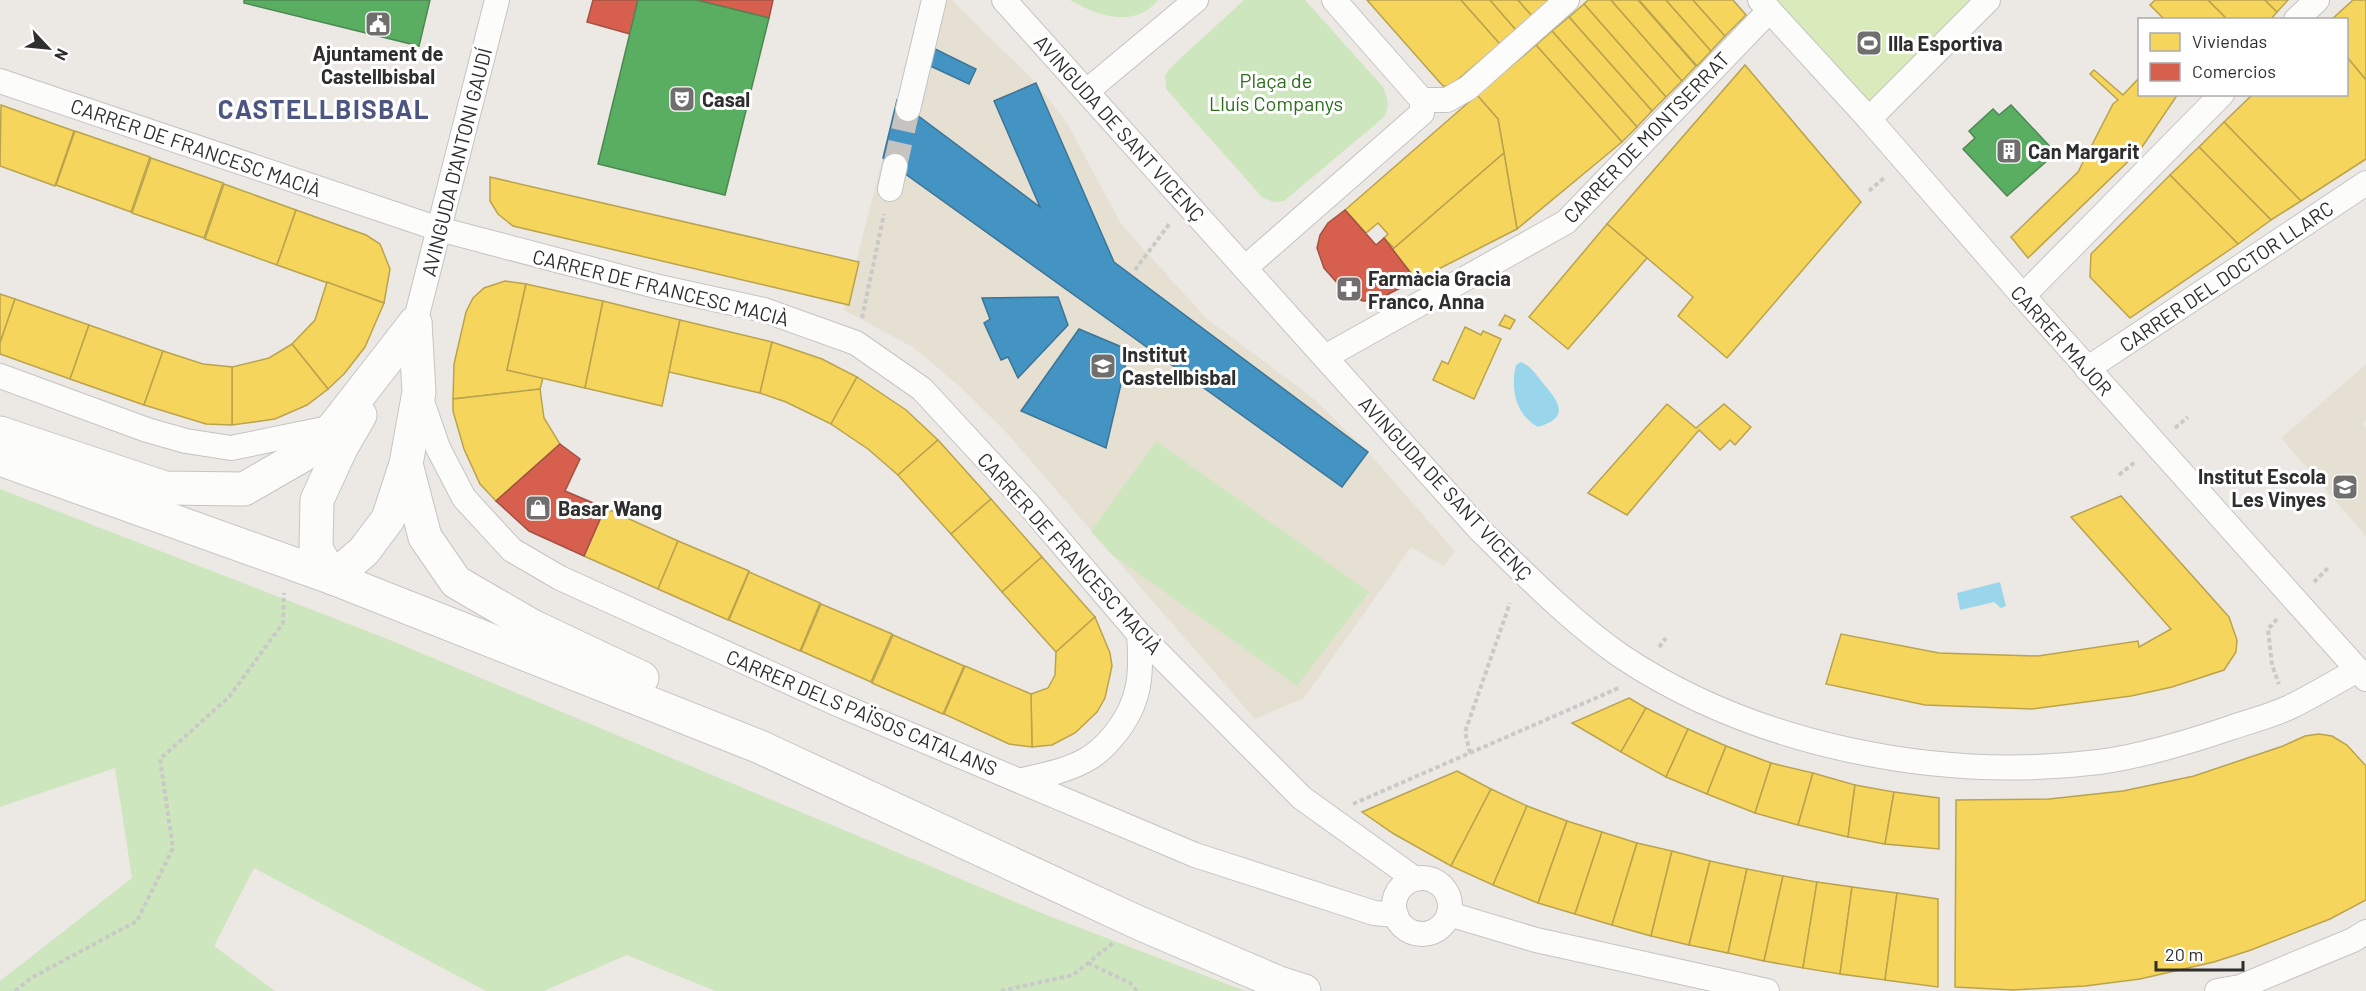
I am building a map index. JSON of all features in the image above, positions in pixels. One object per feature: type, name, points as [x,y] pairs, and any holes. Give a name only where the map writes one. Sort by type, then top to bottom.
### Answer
[{"type":"street","name":"AVINGUDA D'ANTONI GAUDÍ","points":[[415,323],[496,0]]},
{"type":"street","points":[[908,109],[934,0]]},
{"type":"street","name":"AVINGUDA DE SANT VICENÇ","points":[[1004,0],[1480,530],[1557,605],[1621,656],[1690,696],[1766,726],[1845,750],[1936,765],[2006,767],[2100,762],[2194,740],[2288,708],[2362,674]]},
{"type":"street","points":[[1087,91],[1196,0]]},
{"type":"street","points":[[1245,268],[1422,113],[1422,100],[1334,0]]},
{"type":"street","points":[[1422,100],[1447,100],[1468,88],[1568,0]]},
{"type":"street","points":[[1869,119],[1988,0]]},
{"type":"street","points":[[2298,18],[2317,0]]},
{"type":"street","name":"CARRER MAJOR","points":[[1764,5],[1869,119],[2022,296],[2362,674]]},
{"type":"street","name":"CARRER DE MONTSERRAT","points":[[1325,357],[1566,222],[1764,5]]},
{"type":"street","name":"CARRER DE FRANCESC MACIÀ","points":[[0,81],[440,229],[659,287],[764,310],[856,343],[922,389],[1029,505],[1139,634],[1302,798],[1415,879],[1431,880],[1445,890],[1450,905],[1449,914]]},
{"type":"street","points":[[2022,296],[2220,96]]},
{"type":"street","name":"CARRER DEL DOCTOR LLARC","points":[[2087,369],[2366,183]]},
{"type":"street","points":[[333,578],[364,550],[388,519],[406,464],[419,392],[415,323]]},
{"type":"street","points":[[0,433],[165,488],[244,489],[303,455],[334,427],[415,323]]},
{"type":"street","points":[[333,578],[316,549],[317,500],[341,448],[415,323]]},
{"type":"street","points":[[0,376],[147,430],[186,441],[231,448],[334,427]]},
{"type":"street","name":"CARRER DELS PAÏSOS CATALANS","points":[[419,392],[438,448],[464,498],[512,550],[560,578],[842,706],[1023,780],[1195,855],[1374,914],[1396,915]]},
{"type":"street","points":[[0,459],[333,578],[760,747],[1139,923],[1279,983],[1304,991]]},
{"type":"street","points":[[406,464],[425,537],[456,582],[532,626],[653,683],[760,747]]},
{"type":"street","points":[[1023,780],[1059,771],[1087,760],[1114,735],[1126,720],[1138,696],[1142,668],[1139,634]]},
{"type":"street","points":[[1415,879],[1401,889],[1396,897],[1396,915],[1406,929],[1423,934],[1440,928],[1449,914],[1536,940],[1767,991]]},
{"type":"street","points":[[2217,991],[2240,987],[2353,940],[2366,932]]},
{"type":"path","points":[[856,343],[892,178]]},
{"type":"path","points":[[1135,270],[1170,223]]},
{"type":"path","points":[[15,991],[31,978],[137,921],[173,848],[160,759],[229,697],[283,623],[286,561]]},
{"type":"path","points":[[1470,753],[1465,732],[1510,603]]},
{"type":"path","points":[[1356,802],[1613,692]]},
{"type":"path","points":[[1001,991],[1073,975],[1139,923]]},
{"type":"path","points":[[1088,963],[1130,983],[1137,991]]},
{"type":"shaded area","name":"Institut Castellbisbal","points":[[923,0],[952,0],[1036,83],[1067,123],[1121,224],[1206,318],[1314,399],[1368,452],[1455,551],[1444,566],[1411,547],[1304,698],[1255,719],[1004,430],[958,385],[914,348],[844,310]]},
{"type":"shaded area","name":"Institut Escola Les Vinyes","points":[[2366,364],[2366,420],[2362,424],[2366,428],[2366,536],[2281,438]]},
{"type":"green space","points":[[1070,0],[1158,0],[1149,9],[1138,14],[1116,17],[1092,11]]},
{"type":"green space","name":"Plaça de Lluís Companys","points":[[1244,0],[1305,0],[1383,87],[1387,99],[1388,106],[1383,118],[1284,201],[1273,202],[1262,197],[1166,89],[1165,76],[1169,69]]},
{"type":"green space","name":"Illa Esportiva","points":[[1760,0],[1978,0],[1869,119]]},
{"type":"green space","name":"Institut Castellbisbal","points":[[1156,441],[1369,592],[1297,686],[1111,554],[1091,531]]},
{"type":"green space","points":[[0,489],[390,640],[1049,916],[1245,991],[715,991],[627,955],[544,991],[486,991],[254,868],[214,946],[275,991],[0,991],[0,981],[132,878],[115,768],[0,807]]},
{"type":"water","points":[[1521,362],[1535,373],[1553,396],[1559,408],[1555,419],[1538,427],[1524,416],[1516,400],[1514,374],[1516,365]]},
{"type":"water","points":[[2000,582],[2006,606],[2001,608],[1994,602],[1960,610],[1957,593]]},
{"type":"building: Viviendas","points":[[1367,0],[1461,0],[1500,44],[1450,86],[1443,86]]},
{"type":"building: Viviendas","points":[[1461,0],[1490,0],[1516,30],[1500,44]]},
{"type":"building: Viviendas","points":[[1490,0],[1518,0],[1532,16],[1516,30]]},
{"type":"building: Viviendas","points":[[1518,0],[1547,0],[1548,2],[1532,16]]},
{"type":"building: Viviendas","points":[[1588,0],[1611,0],[1682,81],[1666,97],[1584,4]]},
{"type":"building: Viviendas","points":[[1611,0],[1638,0],[1696,66],[1682,81]]},
{"type":"building: Viviendas","points":[[1639,0],[1666,0],[1711,51],[1697,66]]},
{"type":"building: Viviendas","points":[[1666,0],[1693,0],[1725,36],[1711,51]]},
{"type":"building: Viviendas","points":[[1693,0],[1733,0],[1746,15],[1725,36]]},
{"type":"building: Viviendas","points":[[2155,0],[2208,0],[2226,18],[2163,18],[2150,5]]},
{"type":"building: Viviendas","points":[[2208,0],[2265,0],[2277,12],[2272,18],[2226,18]]},
{"type":"building: Viviendas","points":[[2265,0],[2288,0],[2277,12]]},
{"type":"building: Viviendas","points":[[2353,0],[2366,0],[2366,80],[2348,58],[2348,18],[2333,18]]},
{"type":"building: Viviendas","points":[[1584,4],[1666,97],[1652,111],[1569,17]]},
{"type":"building: Viviendas","points":[[1569,17],[1652,111],[1637,127],[1552,31]]},
{"type":"building: Viviendas","points":[[1552,31],[1637,127],[1622,142],[1536,45]]},
{"type":"building: Viviendas","points":[[1536,45],[1622,142],[1517,229],[1498,119],[1477,95]]},
{"type":"building: Viviendas","points":[[2348,58],[2366,80],[2366,159],[2301,201],[2224,122],[2251,96],[2348,96]]},
{"type":"building: Viviendas","points":[[1745,65],[1861,202],[1727,358],[1678,316],[1693,297],[1607,224]]},
{"type":"building: Viviendas","points":[[2094,70],[2123,95],[2138,79],[2138,96],[2177,96],[2140,150],[2028,258],[2011,237],[2078,172],[2113,104],[2118,100],[2090,74]]},
{"type":"building: Viviendas","points":[[1477,95],[1498,119],[1504,153],[1394,248],[1384,238],[1388,234],[1378,223],[1366,233],[1345,210]]},
{"type":"building: Viviendas","points":[[1,105],[74,131],[55,186],[0,166]]},
{"type":"building: Viviendas","points":[[2224,122],[2301,201],[2271,220],[2199,147]]},
{"type":"building: Viviendas","points":[[75,131],[150,157],[131,212],[56,185]]},
{"type":"building: Viviendas","points":[[2199,147],[2271,220],[2238,244],[2170,175]]},
{"type":"building: Viviendas","points":[[1504,153],[1517,229],[1417,280],[1392,250]]},
{"type":"building: Viviendas","points":[[151,158],[223,183],[204,238],[132,213]]},
{"type":"building: Viviendas","points":[[2170,175],[2238,244],[2130,318],[2090,277],[2091,254]]},
{"type":"building: Viviendas","points":[[490,177],[859,262],[849,305],[513,226],[498,214],[490,201]]},
{"type":"building: Viviendas","points":[[224,184],[296,210],[277,265],[205,239]]},
{"type":"building: Viviendas","points":[[296,210],[366,235],[380,244],[390,269],[384,303],[277,265]]},
{"type":"building: Viviendas","points":[[1607,224],[1647,258],[1568,349],[1529,317]]},
{"type":"building: Viviendas","points":[[505,281],[526,284],[507,370],[543,378],[540,389],[453,399],[454,364],[466,312],[473,298],[484,288]]},
{"type":"building: Viviendas","points":[[327,282],[384,303],[365,347],[344,374],[328,389],[292,344],[315,320]]},
{"type":"building: Viviendas","points":[[526,284],[603,301],[585,388],[507,370]]},
{"type":"building: Viviendas","points":[[0,294],[15,299],[0,343]]},
{"type":"building: Viviendas","points":[[15,299],[89,325],[70,379],[0,354],[0,343]]},
{"type":"building: Viviendas","points":[[603,301],[680,320],[662,406],[585,388]]},
{"type":"building: Viviendas","points":[[1505,315],[1515,320],[1510,329],[1499,325]]},
{"type":"building: Viviendas","points":[[680,320],[772,342],[760,393],[669,372]]},
{"type":"building: Viviendas","points":[[89,325],[163,351],[144,405],[70,379]]},
{"type":"building: Viviendas","points":[[1465,327],[1481,335],[1483,331],[1501,339],[1474,399],[1433,380],[1442,361],[1448,364]]},
{"type":"building: Viviendas","points":[[772,342],[822,359],[857,377],[831,424],[786,402],[760,393]]},
{"type":"building: Viviendas","points":[[292,344],[328,389],[307,405],[275,419],[232,425],[232,367],[269,358]]},
{"type":"building: Viviendas","points":[[163,351],[203,364],[232,367],[232,425],[206,424],[144,405]]},
{"type":"building: Viviendas","points":[[857,377],[906,410],[938,440],[898,475],[868,449],[831,424]]},
{"type":"building: Viviendas","points":[[540,389],[544,418],[560,444],[496,501],[480,484],[464,449],[453,411],[453,399]]},
{"type":"building: Viviendas","points":[[1667,404],[1696,428],[1724,404],[1751,427],[1735,445],[1730,440],[1720,450],[1699,430],[1627,515],[1588,493]]},
{"type":"building: Viviendas","points":[[938,440],[991,499],[951,534],[898,475]]},
{"type":"building: Viviendas","points":[[2121,496],[2229,617],[2237,640],[2236,652],[2224,670],[2172,687],[2131,696],[2032,709],[1925,705],[1826,684],[1841,634],[1939,653],[2038,656],[2138,641],[2139,647],[2171,629],[2071,517]]},
{"type":"building: Viviendas","points":[[991,499],[1042,557],[1002,592],[951,534]]},
{"type":"building: Viviendas","points":[[605,508],[678,541],[658,589],[584,556]]},
{"type":"building: Viviendas","points":[[678,541],[749,571],[728,620],[658,589]]},
{"type":"building: Viviendas","points":[[1042,557],[1095,617],[1056,652],[1002,592]]},
{"type":"building: Viviendas","points":[[749,572],[820,603],[800,651],[729,620]]},
{"type":"building: Viviendas","points":[[821,604],[892,634],[871,682],[801,651]]},
{"type":"building: Viviendas","points":[[1095,617],[1110,653],[1112,666],[1105,698],[1097,712],[1075,733],[1052,745],[1032,747],[1031,694],[1048,688],[1055,675],[1056,652]]},
{"type":"building: Viviendas","points":[[893,635],[964,666],[943,714],[872,683]]},
{"type":"building: Viviendas","points":[[965,666],[1031,694],[1032,747],[1009,744],[944,714]]},
{"type":"building: Viviendas","points":[[1629,698],[1646,708],[1621,752],[1572,723]]},
{"type":"building: Viviendas","points":[[1646,708],[1688,729],[1666,777],[1621,752]]},
{"type":"building: Viviendas","points":[[1688,729],[1726,746],[1707,794],[1666,777]]},
{"type":"building: Viviendas","points":[[2319,734],[2332,736],[2347,745],[2366,766],[2366,900],[2330,919],[2251,950],[2214,962],[2140,979],[2085,986],[2013,990],[1955,987],[1956,800],[2049,799],[2123,791],[2194,776],[2283,746],[2305,736]]},
{"type":"building: Viviendas","points":[[1726,746],[1771,763],[1755,813],[1707,794]]},
{"type":"building: Viviendas","points":[[1771,763],[1813,773],[1798,825],[1755,813]]},
{"type":"building: Viviendas","points":[[1457,771],[1491,789],[1451,866],[1394,834],[1362,812]]},
{"type":"building: Viviendas","points":[[1813,773],[1855,785],[1848,837],[1798,825]]},
{"type":"building: Viviendas","points":[[1855,785],[1894,792],[1885,844],[1848,837]]},
{"type":"building: Viviendas","points":[[1491,789],[1527,806],[1493,885],[1451,866]]},
{"type":"building: Viviendas","points":[[1894,792],[1939,798],[1939,849],[1885,844]]},
{"type":"building: Viviendas","points":[[1527,806],[1567,821],[1538,903],[1493,885]]},
{"type":"building: Viviendas","points":[[1567,821],[1602,832],[1575,914],[1538,903]]},
{"type":"building: Viviendas","points":[[1602,832],[1637,843],[1612,925],[1575,914]]},
{"type":"building: Viviendas","points":[[1637,843],[1672,851],[1651,936],[1612,925]]},
{"type":"building: Viviendas","points":[[1672,851],[1710,861],[1689,945],[1651,936]]},
{"type":"building: Viviendas","points":[[1710,861],[1747,869],[1728,953],[1689,945]]},
{"type":"building: Viviendas","points":[[1747,869],[1783,876],[1764,961],[1728,953]]},
{"type":"building: Viviendas","points":[[1783,876],[1817,882],[1803,968],[1764,961]]},
{"type":"building: Viviendas","points":[[1817,882],[1852,887],[1840,974],[1803,968]]},
{"type":"building: Viviendas","points":[[1852,887],[1897,893],[1885,980],[1840,974]]},
{"type":"building: Viviendas","points":[[1897,893],[1938,899],[1938,987],[1885,980]]},
{"type":"building: Comercios","points":[[593,0],[638,0],[630,34],[587,22]]},
{"type":"building: Comercios","points":[[696,0],[773,0],[769,18]]},
{"type":"building: Comercios","points":[[1345,210],[1376,245],[1384,238],[1416,280],[1377,300],[1363,301],[1348,295],[1324,268],[1317,248],[1320,235],[1328,223]]},
{"type":"building: Comercios","points":[[560,444],[580,459],[565,491],[605,508],[584,556],[529,531],[496,501]]},
{"type":"building: Escuelas","points":[[929,46],[976,69],[969,84],[926,64]]},
{"type":"building: Escuelas","points":[[1036,83],[1114,262],[1368,452],[1342,487],[883,158],[897,100],[1040,207],[994,101]]},
{"type":"building: Escuelas","points":[[1058,297],[1068,325],[1018,378],[1008,357],[1001,360],[984,323],[990,319],[982,298]]},
{"type":"building: Escuelas","points":[[1079,329],[1129,350],[1106,448],[1021,411]]},
{"type":"building: Público","name":"Ajuntament de Castellbisbal","points":[[244,0],[430,0],[419,46],[244,3]]},
{"type":"building: Público","name":"Casal","points":[[638,0],[696,0],[769,18],[725,195],[598,164]]},
{"type":"building: Público","name":"Can Margarit","points":[[2011,105],[2056,153],[2007,196],[1963,149],[1975,138],[1969,131],[1993,109],[1999,115]]},
{"type":"tunnel","points":[[895,166],[908,109]]},
{"type":"place","name":"Ajuntament de Castellbisbal","points":[[378,24]]},
{"type":"place","name":"Illa Esportiva","points":[[1869,43]]},
{"type":"place","name":"Casal","points":[[682,99]]},
{"type":"place","name":"Can Margarit","points":[[2009,151]]},
{"type":"place","name":"Farmàcia Gracia Franco, Anna","points":[[1349,289]]},
{"type":"place","name":"Institut Castellbisbal","points":[[1103,366]]},
{"type":"place","name":"Institut Escola Les Vinyes","points":[[2345,487]]},
{"type":"place","name":"Basar Wang","points":[[538,508]]},
{"type":"district","name":"CASTELLBISBAL","points":[[324,108]]}]
